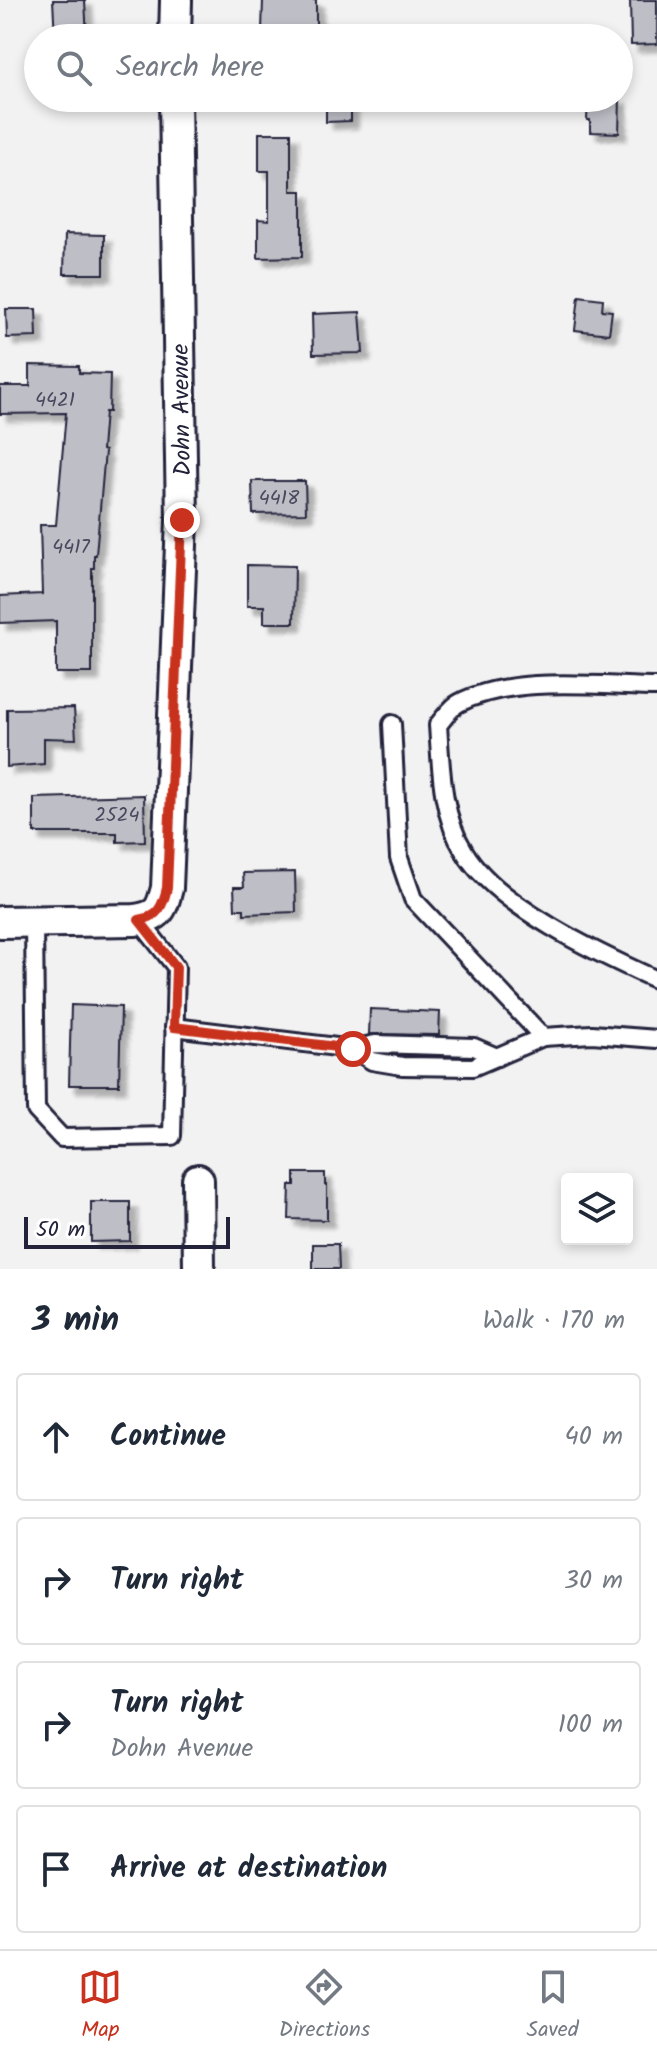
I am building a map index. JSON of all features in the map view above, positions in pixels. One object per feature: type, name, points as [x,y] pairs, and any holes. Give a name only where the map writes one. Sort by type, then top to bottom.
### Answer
[{"type":"street","points":[[175,24],[176,0]]},
{"type":"street","name":"Dohn Avenue","points":[[148,916],[163,905],[167,888],[182,520],[175,112]]},
{"type":"street","points":[[0,922],[148,916]]},
{"type":"street","points":[[198,1180],[199,1269]]},
{"type":"lane","points":[[657,687],[552,685],[492,690],[456,704],[438,725],[443,788],[452,824],[464,852],[485,877],[509,898],[556,928],[657,980]]},
{"type":"lane","points":[[392,724],[399,858],[413,899],[543,1037]]},
{"type":"lane","points":[[34,922],[36,1110],[62,1138],[172,1136],[176,967],[148,916]]},
{"type":"lane","points":[[174,1027],[353,1049],[372,1061],[402,1066],[473,1067],[543,1037],[592,1034],[657,1039]]},
{"type":"building","points":[[53,0],[85,0],[86,24],[54,24]]},
{"type":"building","points":[[263,0],[316,0],[316,24],[262,24]]},
{"type":"building","points":[[630,0],[657,0],[657,44],[633,45],[633,24],[631,24]]},
{"type":"building","points":[[326,112],[351,112],[351,121],[326,122]]},
{"type":"building","points":[[587,112],[620,112],[619,133],[590,132],[590,120],[587,120]]},
{"type":"building","points":[[259,133],[291,133],[291,191],[302,191],[302,257],[258,258],[258,220],[269,221],[269,171],[259,171]]},
{"type":"building","points":[[65,234],[104,235],[104,274],[64,274]]},
{"type":"building","points":[[579,296],[603,299],[602,310],[612,311],[609,334],[575,330]]},
{"type":"building","points":[[6,309],[36,309],[37,337],[7,338]]},
{"type":"building","points":[[360,312],[363,353],[313,354],[312,314]]},
{"type":"building","points":[[30,365],[79,366],[79,373],[110,374],[96,555],[92,568],[92,673],[56,673],[56,621],[0,623],[0,596],[42,594],[40,525],[56,525],[66,413],[0,414],[0,386],[30,386]]},
{"type":"building","points":[[252,481],[305,481],[306,513],[253,514]]},
{"type":"building","points":[[247,565],[295,566],[294,623],[264,623],[264,606],[247,606]]},
{"type":"building","points":[[74,708],[76,739],[44,738],[44,764],[7,767],[7,709]]},
{"type":"building","points":[[144,795],[145,841],[117,842],[117,833],[34,833],[34,798]]},
{"type":"building","points":[[295,872],[296,912],[244,914],[244,909],[235,909],[234,887],[244,887],[243,873]]},
{"type":"building","points":[[71,1005],[121,1007],[119,1085],[69,1085]]},
{"type":"building","points":[[370,1009],[440,1012],[439,1035],[369,1034]]},
{"type":"building","points":[[295,1173],[325,1173],[327,1220],[289,1219],[290,1185],[295,1185]]},
{"type":"building","points":[[91,1202],[130,1202],[130,1241],[91,1242]]},
{"type":"building","points":[[313,1244],[338,1244],[339,1269],[313,1269]]},
{"type":"route","points":[[182,520],[167,888],[158,912],[151,918],[139,920],[176,967],[174,1027],[353,1049]]}]
